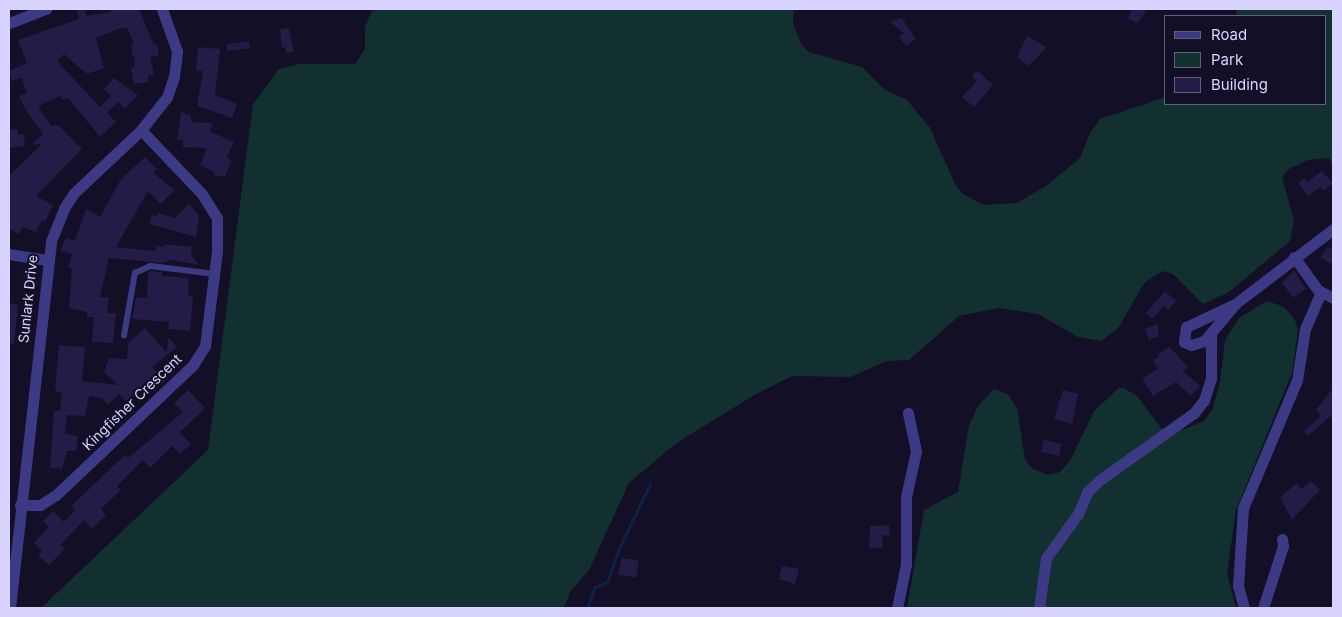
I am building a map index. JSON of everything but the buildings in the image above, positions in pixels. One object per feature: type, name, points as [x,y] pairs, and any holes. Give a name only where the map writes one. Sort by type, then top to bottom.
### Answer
[{"type":"street","points":[[9,23],[46,9]]},
{"type":"street","name":"Sunlark Drive","points":[[10,608],[46,260],[56,225],[74,194],[141,130],[167,97],[177,65],[173,34],[162,9]]},
{"type":"street","name":"Kingfisher Crescent","points":[[20,504],[40,505],[56,495],[200,356],[207,334],[218,226],[213,208],[141,130]]},
{"type":"street","points":[[1235,304],[1190,324],[1183,337],[1191,345],[1211,334],[1235,304],[1333,229]]},
{"type":"street","points":[[9,254],[46,260]]},
{"type":"street","points":[[1294,257],[1321,292],[1333,298]]},
{"type":"street","points":[[1244,608],[1238,586],[1243,508],[1297,380],[1305,329],[1321,292]]},
{"type":"street","points":[[1039,608],[1046,558],[1078,514],[1088,492],[1101,479],[1194,413],[1204,400],[1211,378],[1211,334]]},
{"type":"street","points":[[897,608],[908,538],[906,497],[916,451],[908,412]]},
{"type":"street","points":[[1263,608],[1283,546],[1282,539]]},
{"type":"lane","points":[[124,336],[135,273],[151,266],[214,274]]},
{"type":"green space","points":[[373,9],[794,9],[793,23],[801,44],[809,52],[862,67],[885,90],[907,100],[930,128],[956,186],[963,194],[983,205],[1017,203],[1046,186],[1080,158],[1090,133],[1100,119],[1164,98],[1164,105],[1327,105],[1327,15],[1236,15],[1237,9],[1333,9],[1333,165],[1329,158],[1308,160],[1289,169],[1282,177],[1294,221],[1290,241],[1229,292],[1203,304],[1173,274],[1163,271],[1145,282],[1118,328],[1101,341],[1078,337],[1038,314],[998,308],[959,316],[909,360],[887,361],[850,377],[792,376],[751,397],[675,444],[629,483],[589,570],[570,592],[564,608],[41,608],[208,450],[253,104],[279,69],[299,64],[355,64],[365,49],[365,27]]},
{"type":"green space","points":[[1267,301],[1284,307],[1295,320],[1298,330],[1292,373],[1236,510],[1227,573],[1236,608],[907,608],[924,510],[958,492],[969,425],[978,406],[994,389],[1008,394],[1017,408],[1025,460],[1033,469],[1048,475],[1060,472],[1071,459],[1094,411],[1119,388],[1124,388],[1138,397],[1161,428],[1177,432],[1204,421],[1212,410],[1220,383],[1225,340],[1239,318]]},
{"type":"waterway","points":[[587,608],[595,587],[607,582],[620,546],[650,484]]}]
